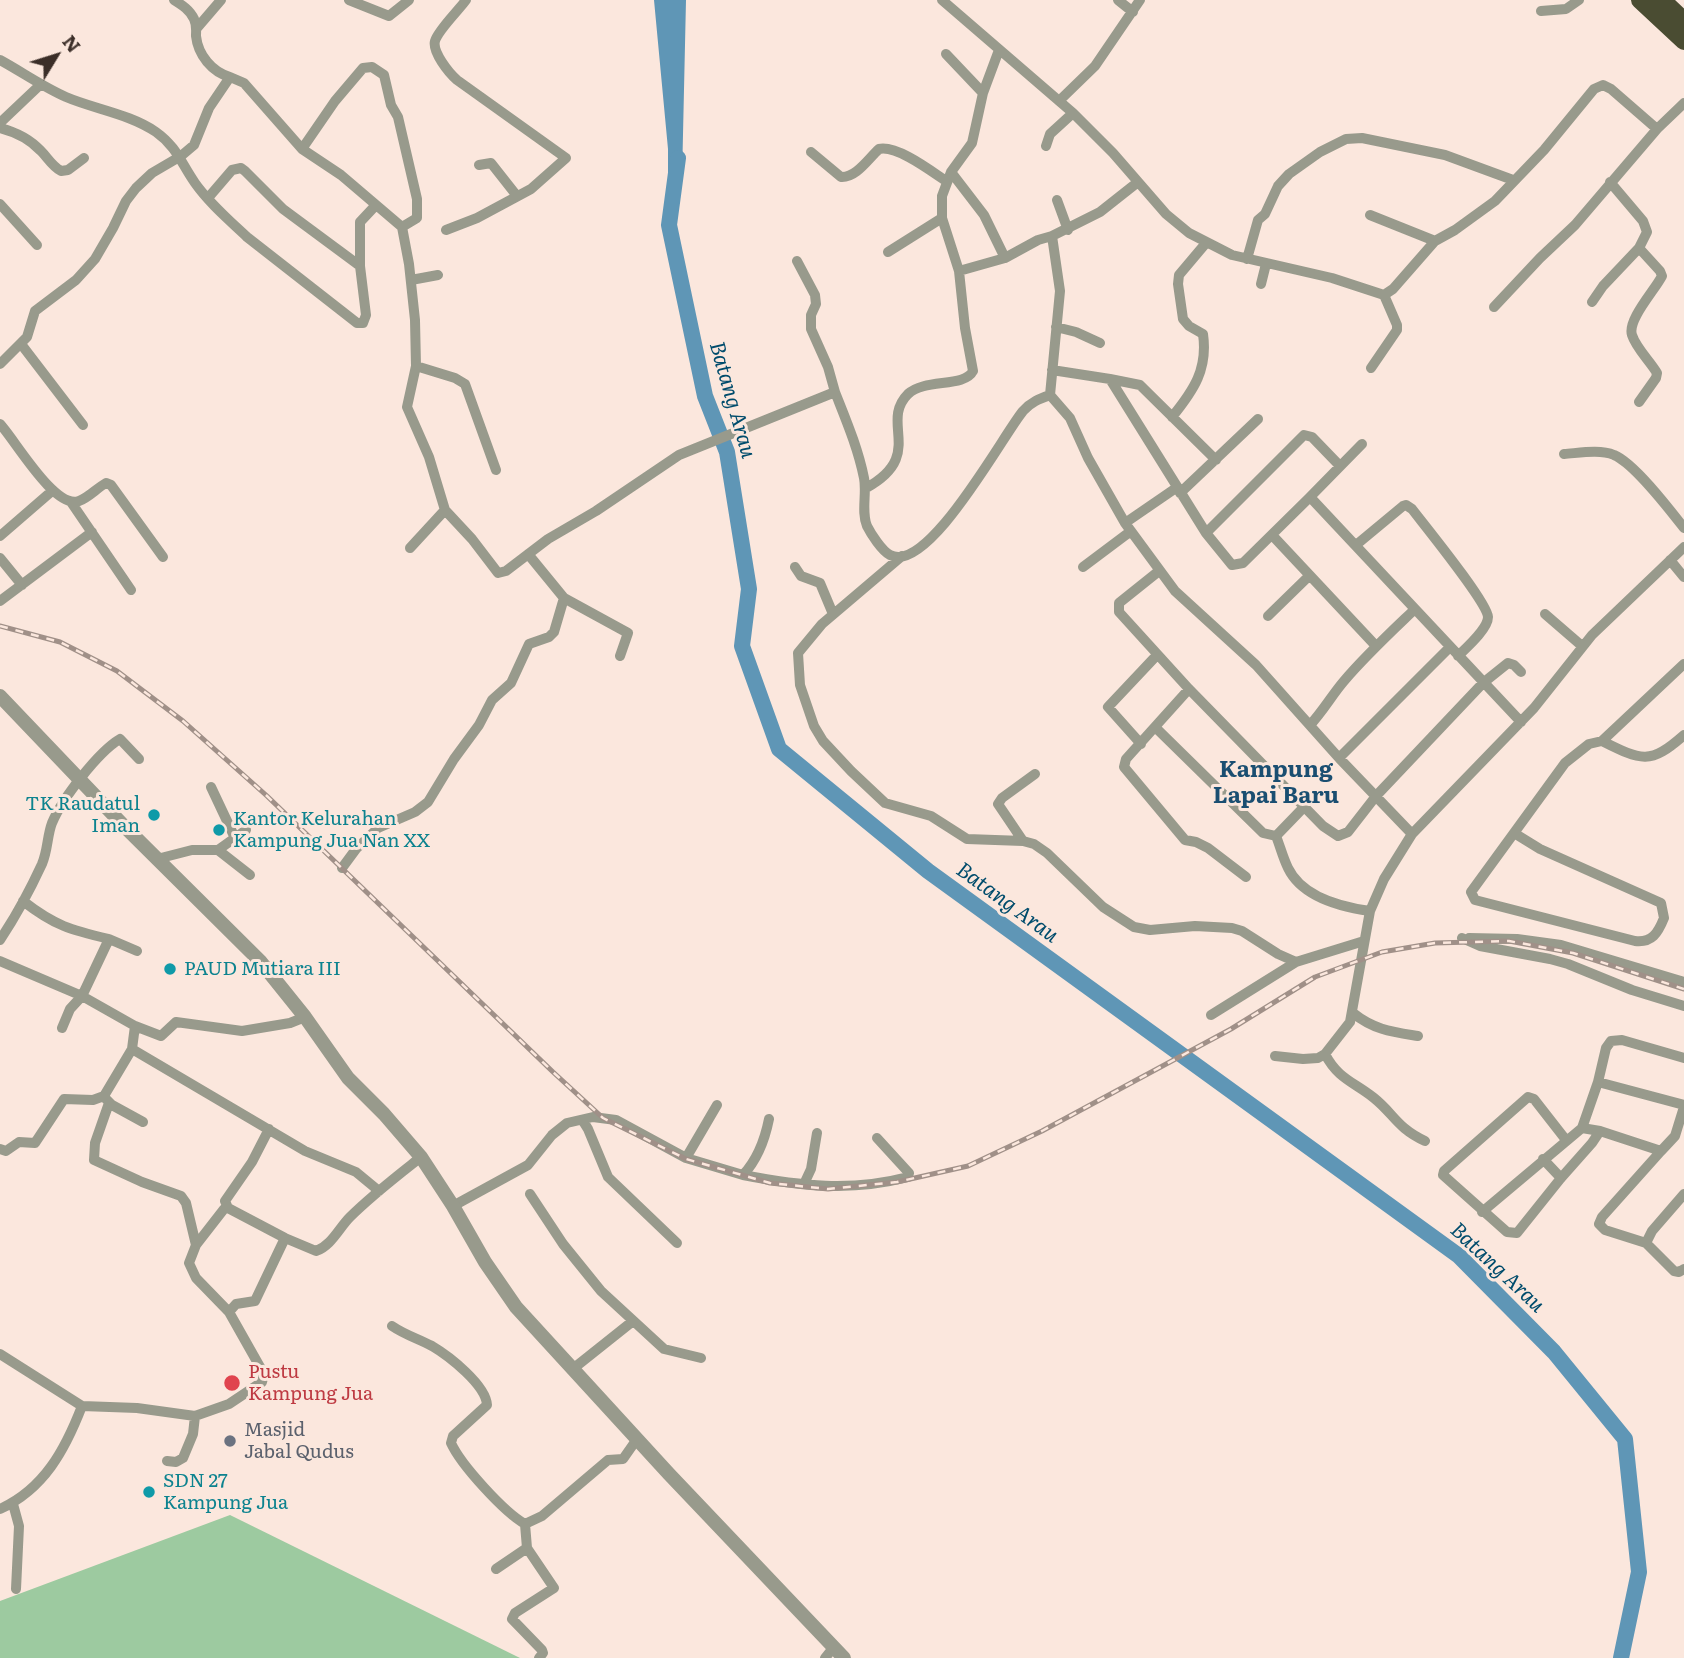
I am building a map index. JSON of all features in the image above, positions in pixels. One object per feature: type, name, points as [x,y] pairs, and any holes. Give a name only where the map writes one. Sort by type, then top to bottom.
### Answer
[{"type":"highway","points":[[1640,0],[1684,41]]},
{"type":"highway","points":[[1662,0],[1684,21]]},
{"type":"street","points":[[174,0],[190,13],[197,28],[196,38],[205,58],[214,69],[244,83],[302,149],[341,175],[402,227],[411,280],[416,366],[407,407],[429,457],[445,510],[498,573],[506,571],[548,539],[596,512],[679,455],[835,392]]},
{"type":"street","points":[[197,28],[221,0]]},
{"type":"street","points":[[349,0],[389,16],[408,0]]},
{"type":"street","points":[[446,230],[477,218],[543,181],[566,158],[457,80],[449,71],[436,49],[435,40],[466,0]]},
{"type":"street","points":[[942,0],[1073,113],[1104,143],[1166,214],[1206,243],[1231,255],[1332,278],[1384,295],[1397,327],[1371,368]]},
{"type":"street","points":[[1118,0],[1132,12]]},
{"type":"street","points":[[1059,102],[1095,66],[1140,0]]},
{"type":"street","points":[[1541,11],[1566,9],[1579,0]]},
{"type":"street","points":[[866,488],[883,479],[897,460],[898,418],[901,403],[908,394],[919,387],[966,379],[974,371],[965,328],[959,271],[942,218],[942,195],[949,177],[972,143],[983,93],[999,50]]},
{"type":"street","points":[[946,54],[983,93]]},
{"type":"street","points":[[0,60],[62,96],[156,132],[181,156],[195,182],[208,198],[256,246],[360,324],[366,315],[360,266],[360,222],[376,205]]},
{"type":"street","points":[[302,149],[335,100],[363,68],[368,66],[384,75],[391,105],[398,117],[417,199],[417,218],[402,227]]},
{"type":"street","points":[[0,364],[27,337],[36,310],[69,286],[95,259],[126,201],[136,188],[152,173],[190,150],[199,138],[209,108],[230,77]]},
{"type":"street","points":[[0,123],[41,84]]},
{"type":"street","points":[[1384,295],[1393,289],[1435,241],[1495,201],[1544,150],[1598,85],[1611,89],[1657,129]]},
{"type":"street","points":[[1494,307],[1575,225],[1657,129],[1684,103]]},
{"type":"street","points":[[1046,146],[1050,134],[1073,113]]},
{"type":"street","points":[[0,128],[12,131],[33,143],[61,171],[68,170],[84,158]]},
{"type":"street","points":[[1247,259],[1258,220],[1265,214],[1278,186],[1289,174],[1320,152],[1346,139],[1362,138],[1445,155],[1513,180]]},
{"type":"street","points":[[811,152],[841,177],[846,178],[853,175],[879,149],[890,149],[949,177],[984,215],[1005,258]]},
{"type":"street","points":[[479,165],[491,163],[517,195]]},
{"type":"street","points":[[208,198],[232,170],[241,168],[283,209],[360,266]]},
{"type":"street","points":[[959,271],[1005,258],[1038,240],[1068,230],[1100,212],[1138,182]]},
{"type":"street","points":[[1592,302],[1646,238],[1647,227],[1610,183]]},
{"type":"street","points":[[1057,200],[1068,230]]},
{"type":"street","points":[[0,204],[37,245]]},
{"type":"street","points":[[1370,215],[1435,241]]},
{"type":"street","points":[[888,252],[942,218]]},
{"type":"street","points":[[1052,236],[1060,291],[1050,395],[1070,418],[1088,458],[1128,527],[1175,591],[1256,665],[1412,834]]},
{"type":"street","points":[[1172,417],[1192,388],[1205,360],[1203,334],[1183,319],[1178,284],[1179,275],[1206,243]]},
{"type":"street","points":[[1639,248],[1662,276],[1642,306],[1632,329],[1633,337],[1657,373],[1656,379],[1639,402]]},
{"type":"street","points":[[797,261],[815,295],[811,329],[828,367],[853,439],[866,488],[867,525],[890,556],[902,556]]},
{"type":"street","points":[[1261,284],[1266,264]]},
{"type":"street","points":[[411,280],[438,275]]},
{"type":"street","points":[[1056,327],[1076,332],[1100,343]]},
{"type":"street","points":[[21,344],[83,425]]},
{"type":"street","points":[[416,366],[455,378],[465,384],[496,470]]},
{"type":"street","points":[[1052,370],[1140,385],[1216,460]]},
{"type":"street","points":[[1111,379],[1206,533],[1229,561],[1236,565],[1243,563],[1362,444]]},
{"type":"street","points":[[1050,395],[1035,400],[1023,411],[980,478],[939,531],[917,550],[902,556],[821,624],[798,653],[797,668],[806,709],[823,741],[860,782],[885,803],[931,816],[967,839],[1023,841],[1034,844],[1047,853],[1103,907],[1134,927],[1150,930],[1195,926],[1232,928],[1296,962]]},
{"type":"street","points":[[1083,567],[1128,527],[1216,460],[1258,419]]},
{"type":"street","points":[[0,424],[51,491],[71,502],[131,590]]},
{"type":"street","points":[[1206,533],[1304,435],[1312,437],[1340,466]]},
{"type":"street","points":[[1564,454],[1614,454],[1640,477],[1684,528]]},
{"type":"street","points":[[71,502],[78,501],[106,483],[111,485],[163,557]]},
{"type":"street","points":[[0,536],[51,491]]},
{"type":"street","points":[[1310,497],[1521,722]]},
{"type":"street","points":[[1339,758],[1454,652],[1475,640],[1487,622],[1487,612],[1467,581],[1412,509],[1406,505],[1356,545]]},
{"type":"street","points":[[410,548],[445,510]]},
{"type":"street","points":[[0,601],[92,532]]},
{"type":"street","points":[[1272,535],[1376,646]]},
{"type":"street","points":[[1275,1056],[1303,1059],[1318,1058],[1325,1054],[1350,1022],[1370,911],[1384,879],[1412,834],[1521,722],[1592,635],[1684,547]]},
{"type":"street","points":[[528,554],[564,598],[628,633],[620,656]]},
{"type":"street","points":[[0,558],[22,584]]},
{"type":"street","points":[[1670,560],[1684,577]]},
{"type":"street","points":[[795,567],[801,576],[820,583],[833,614]]},
{"type":"street","points":[[1159,571],[1119,603],[1118,608],[1189,689],[1306,806],[1323,827],[1335,835],[1342,836],[1348,832],[1376,796],[1483,683],[1508,663],[1521,672]]},
{"type":"street","points":[[1268,616],[1309,576]]},
{"type":"street","points":[[342,868],[356,849],[378,828],[415,812],[428,802],[479,725],[492,700],[511,683],[529,644],[549,637],[554,632],[564,598]]},
{"type":"street","points":[[1310,724],[1322,713],[1343,682],[1415,609]]},
{"type":"street","points":[[1545,614],[1582,646]]},
{"type":"street","points":[[1141,744],[1108,707],[1157,655]]},
{"type":"street","points":[[1514,833],[1550,854],[1661,903],[1664,912],[1660,928],[1653,938],[1640,942],[1475,900],[1471,892],[1565,763],[1589,744],[1602,741],[1684,664]]},
{"type":"street","points":[[1189,689],[1124,766],[1185,840],[1208,848],[1246,877]]},
{"type":"street","points":[[0,696],[260,961],[305,1017],[348,1078],[421,1157],[510,1299],[834,1654]]},
{"type":"street","points":[[1156,728],[1263,833],[1276,836]]},
{"type":"street","points":[[1602,741],[1647,758],[1659,754],[1684,735]]},
{"type":"street","points":[[0,940],[47,852],[52,823],[96,759],[120,739],[139,759]]},
{"type":"street","points":[[1023,841],[998,804],[1002,798],[1035,774]]},
{"type":"street","points":[[211,787],[235,838]]},
{"type":"street","points":[[1276,836],[1306,806]]},
{"type":"street","points":[[158,859],[192,850],[218,850],[246,830]]},
{"type":"street","points":[[1276,836],[1288,869],[1305,889],[1342,905],[1370,911]]},
{"type":"street","points":[[218,850],[250,875]]},
{"type":"street","points":[[23,901],[66,929],[109,939],[137,951]]},
{"type":"street","points":[[1684,982],[1560,946],[1517,939],[1462,938],[1480,946],[1568,964],[1632,990],[1684,1006]]},
{"type":"street","points":[[61,1028],[70,1009],[82,996],[109,939]]},
{"type":"street","points":[[1211,1015],[1296,962],[1364,941]]},
{"type":"street","points":[[0,961],[82,996],[144,1031],[161,1036],[176,1022],[242,1031],[290,1023],[305,1017]]},
{"type":"street","points":[[1353,1013],[1382,1031],[1418,1035]]},
{"type":"street","points":[[135,1026],[132,1049],[107,1099],[95,1143],[94,1159],[142,1182],[181,1196],[186,1203],[196,1245]]},
{"type":"street","points":[[1482,1212],[1582,1128],[1608,1044],[1616,1039],[1684,1058]]},
{"type":"street","points":[[132,1049],[305,1151],[356,1172],[379,1191]]},
{"type":"street","points":[[1325,1054],[1339,1075],[1374,1098],[1402,1127],[1425,1141]]},
{"type":"street","points":[[1598,1082],[1684,1106],[1675,1136],[1602,1217],[1599,1224],[1605,1230],[1646,1243],[1647,1247],[1674,1271],[1681,1272],[1684,1269]]},
{"type":"street","points":[[1566,1140],[1534,1099],[1528,1097],[1444,1171],[1444,1178],[1507,1232],[1517,1233],[1600,1131]]},
{"type":"street","points":[[0,1149],[6,1151],[19,1142],[36,1143],[64,1098],[107,1099],[143,1122]]},
{"type":"street","points":[[686,1158],[717,1105]]},
{"type":"street","points":[[453,1206],[528,1165],[552,1135],[567,1123],[593,1117],[613,1119],[686,1158],[743,1175],[826,1187],[888,1182],[908,1177],[909,1173],[877,1138]]},
{"type":"street","points":[[743,1175],[765,1137],[769,1119]]},
{"type":"street","points":[[583,1121],[608,1177],[677,1243]]},
{"type":"street","points":[[1582,1128],[1600,1131],[1661,1151]]},
{"type":"street","points":[[269,1129],[252,1162],[225,1201],[228,1208],[316,1251],[322,1249],[350,1217],[379,1191],[421,1157]]},
{"type":"street","points":[[804,1184],[811,1169],[817,1133]]},
{"type":"street","points":[[1543,1159],[1561,1178]]},
{"type":"street","points":[[530,1194],[582,1269],[601,1291],[664,1349],[701,1358]]},
{"type":"street","points":[[1646,1243],[1652,1231],[1684,1194]]},
{"type":"street","points":[[0,1354],[82,1406],[137,1408],[195,1416],[229,1404],[258,1385],[264,1374],[229,1312],[196,1278],[189,1259],[196,1245],[224,1209],[228,1208]]},
{"type":"street","points":[[229,1312],[236,1304],[255,1301],[285,1238]]},
{"type":"street","points":[[574,1368],[633,1321]]},
{"type":"street","points":[[392,1326],[445,1355],[481,1388],[487,1397],[487,1405],[453,1436],[451,1443],[503,1506],[525,1524],[527,1548],[554,1588],[512,1616],[514,1623],[542,1650],[539,1658]]},
{"type":"street","points":[[0,1509],[13,1504],[44,1476],[61,1454],[82,1406]]},
{"type":"street","points":[[167,1461],[176,1462],[183,1458],[193,1434],[195,1416]]},
{"type":"street","points":[[525,1524],[542,1516],[608,1460],[623,1459],[637,1439]]},
{"type":"street","points":[[13,1504],[19,1526],[16,1589]]},
{"type":"street","points":[[496,1569],[527,1548]]},
{"type":"green space","points":[[230,1515],[520,1658],[0,1658],[0,1601]]},
{"type":"water","points":[[654,0],[686,0],[682,179],[668,179],[668,149]]},
{"type":"waterway","name":"Batang Arau","points":[[678,158],[669,225],[705,396],[727,452],[749,589],[742,646],[779,749],[928,871],[1459,1256],[1554,1352],[1625,1439],[1639,1572],[1621,1658]]},
{"type":"railway","points":[[0,626],[60,642],[117,671],[183,721],[267,796],[603,1118],[686,1159],[770,1183],[828,1189],[897,1182],[968,1166],[1042,1131],[1231,1029],[1315,977],[1382,952],[1435,943],[1509,941],[1573,953],[1684,989]]},
{"type":"place","name":"TK Raudatul Iman","points":[[154,815]]},
{"type":"place","name":"Kantor Kelurahan Kampung Jua Nan XX","points":[[219,830]]},
{"type":"place","name":"PAUD Mutiara III","points":[[170,969]]},
{"type":"place","name":"Pustu Kampung Jua","points":[[232,1383]]},
{"type":"place","name":"Masjid Jabal Qudus","points":[[230,1441]]},
{"type":"place","name":"SDN 27 Kampung Jua","points":[[149,1492]]},
{"type":"district","name":"Kampung Lapai Baru","points":[[1276,783]]}]
